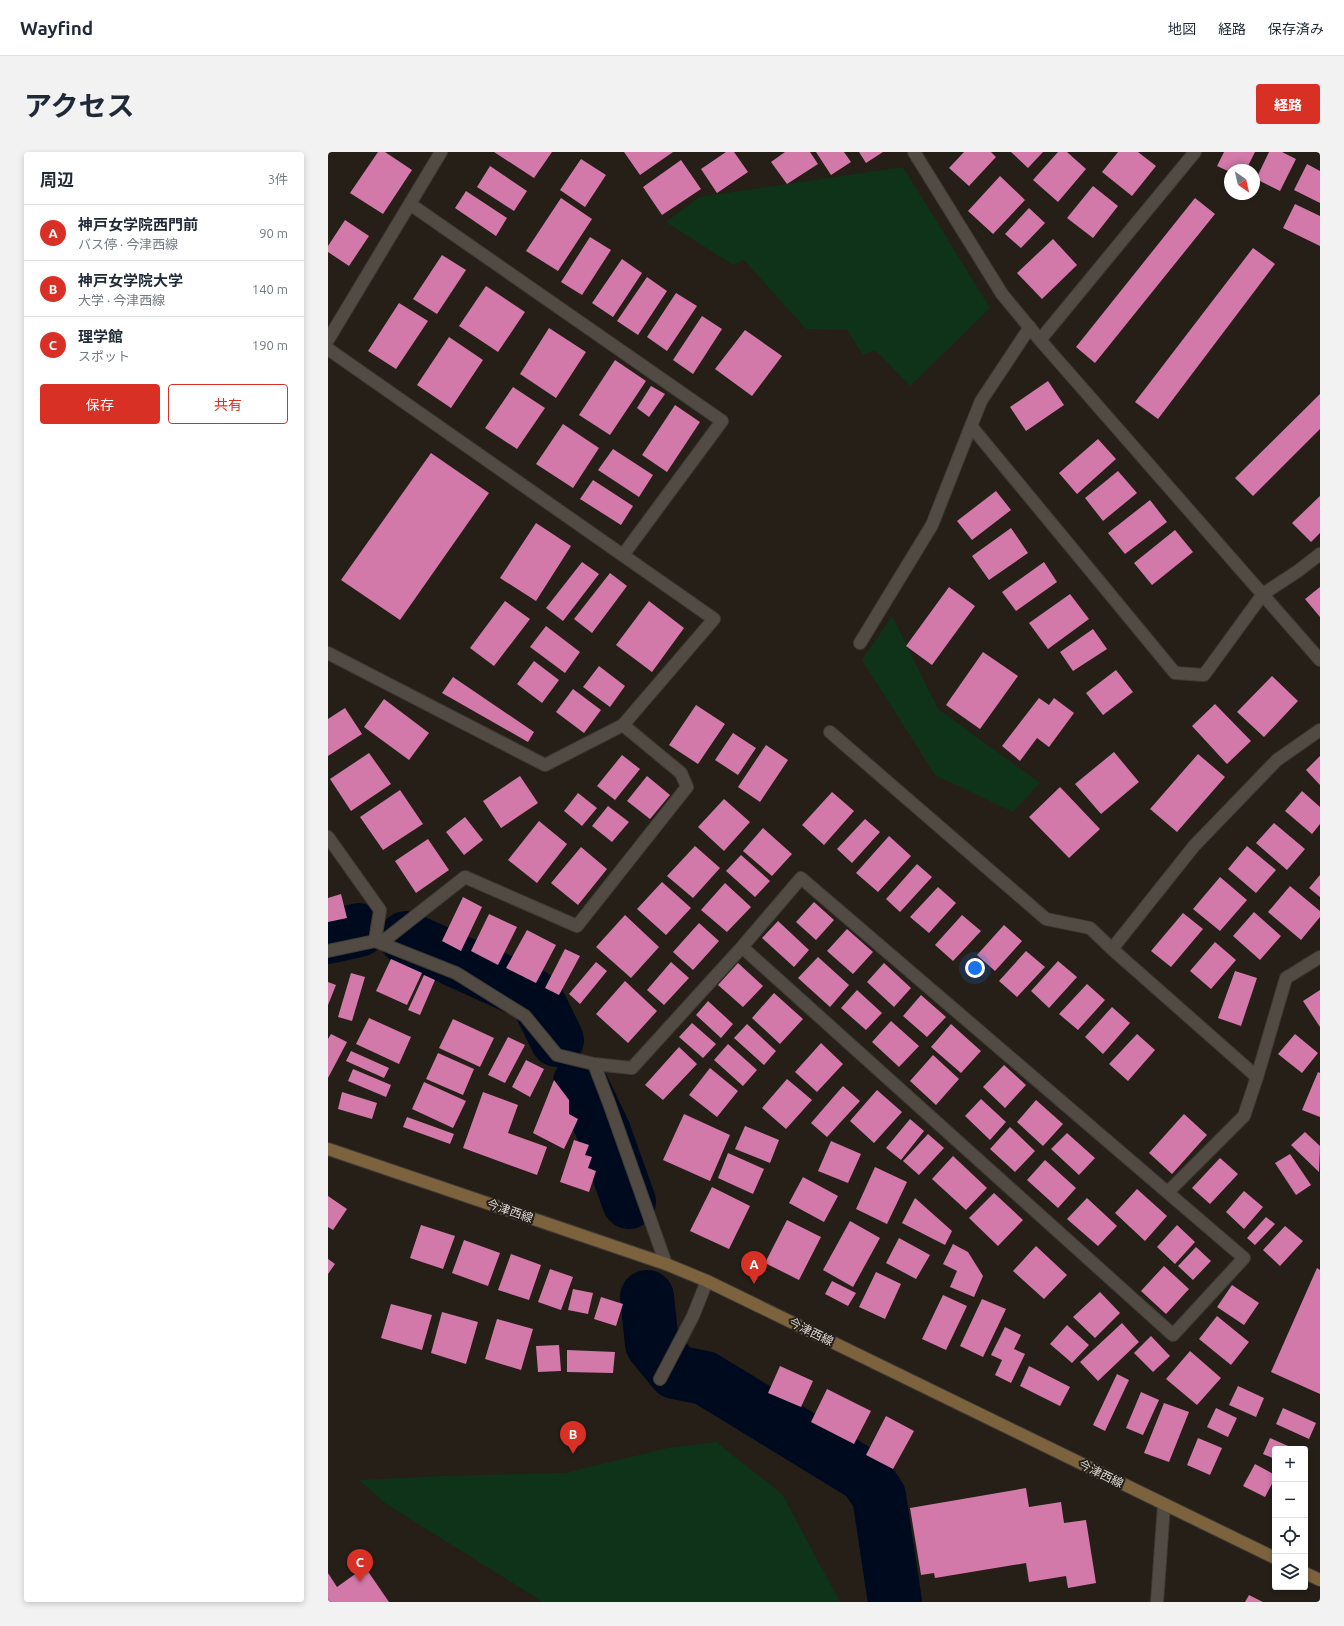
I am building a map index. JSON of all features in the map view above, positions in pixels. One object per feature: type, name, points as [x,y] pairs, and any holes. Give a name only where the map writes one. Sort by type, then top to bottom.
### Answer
[{"type":"street","points":[[328,340],[441,152]]},
{"type":"street","points":[[914,152],[1002,294],[1040,340],[1320,660]]},
{"type":"street","points":[[1040,340],[1195,152]]},
{"type":"street","points":[[410,204],[722,421],[623,555]]},
{"type":"street","points":[[860,643],[932,525],[980,401],[1030,327]]},
{"type":"street","points":[[328,349],[714,619],[622,725],[545,765],[328,653]]},
{"type":"street","points":[[971,426],[1175,673],[1204,675],[1263,594],[1298,571],[1320,554]]},
{"type":"street","points":[[328,951],[378,942],[465,877],[577,926],[687,786],[681,773],[622,725]]},
{"type":"street","points":[[1112,949],[1194,846],[1277,760],[1320,730]]},
{"type":"street","points":[[830,732],[1046,920],[1090,928],[1258,1077]]},
{"type":"street","points":[[328,837],[380,910],[378,942]]},
{"type":"street","points":[[378,942],[456,973],[525,1016],[557,1055],[594,1064],[632,1068],[742,947],[801,878],[1244,1258],[1173,1335],[742,947]]},
{"type":"street","points":[[1168,1192],[1244,1116],[1258,1077],[1286,978],[1320,957]]},
{"type":"street","points":[[594,1064],[666,1264]]},
{"type":"street","name":"今津西線","points":[[328,1149],[666,1264],[707,1281],[1272,1557]]},
{"type":"street","points":[[660,1379],[693,1316],[707,1281]]},
{"type":"street","points":[[1157,1602],[1164,1505]]},
{"type":"street","points":[[1308,1574],[1320,1580]]},
{"type":"green space","points":[[903,167],[990,308],[910,386],[875,350],[863,355],[847,330],[806,329],[744,260],[733,265],[666,222],[699,197]]},
{"type":"green space","points":[[892,616],[938,709],[1040,783],[1013,812],[935,775],[862,660]]},
{"type":"green space","points":[[716,1442],[782,1494],[840,1602],[543,1602],[385,1503],[359,1480],[564,1473],[668,1448]]},
{"type":"building","points":[[378,152],[385,152],[412,170],[383,214],[350,193]]},
{"type":"building","points":[[494,152],[552,152],[534,178]]},
{"type":"building","points":[[624,152],[673,152],[640,175]]},
{"type":"building","points":[[726,152],[734,152],[748,172],[717,193],[701,169]]},
{"type":"building","points":[[785,152],[810,152],[818,164],[787,184],[771,162]]},
{"type":"building","points":[[816,152],[844,152],[851,162],[831,175]]},
{"type":"building","points":[[859,152],[883,152],[866,163]]},
{"type":"building","points":[[964,152],[991,152],[996,157],[969,186],[949,168]]},
{"type":"building","points":[[1011,152],[1043,152],[1028,168]]},
{"type":"building","points":[[1058,152],[1067,152],[1086,169],[1058,202],[1033,180]]},
{"type":"building","points":[[1118,152],[1138,152],[1156,166],[1132,196],[1102,172]]},
{"type":"building","points":[[1224,152],[1255,152],[1249,164],[1224,164],[1224,169],[1217,166]]},
{"type":"building","points":[[1269,152],[1282,152],[1296,159],[1280,191],[1260,181],[1260,171]]},
{"type":"building","points":[[581,159],[606,175],[585,207],[560,190]]},
{"type":"building","points":[[681,160],[701,189],[662,215],[643,187]]},
{"type":"building","points":[[1307,164],[1320,171],[1320,203],[1294,190]]},
{"type":"building","points":[[490,166],[527,191],[514,211],[477,187]]},
{"type":"building","points":[[1000,176],[1025,200],[993,234],[968,211]]},
{"type":"building","points":[[1093,186],[1118,206],[1093,238],[1067,218]]},
{"type":"building","points":[[466,191],[507,218],[496,236],[455,208]]},
{"type":"building","points":[[561,198],[592,219],[558,271],[526,251]]},
{"type":"building","points":[[1195,198],[1215,214],[1095,363],[1076,347]]},
{"type":"building","points":[[1295,204],[1320,216],[1320,246],[1283,228]]},
{"type":"building","points":[[1029,208],[1045,223],[1021,248],[1005,234]]},
{"type":"building","points":[[345,220],[369,236],[349,266],[328,252],[328,246]]},
{"type":"building","points":[[590,237],[611,250],[582,295],[561,282]]},
{"type":"building","points":[[1053,239],[1077,265],[1042,299],[1017,273]]},
{"type":"building","points":[[1253,248],[1275,264],[1158,419],[1135,402]]},
{"type":"building","points":[[442,255],[466,270],[437,314],[413,299]]},
{"type":"building","points":[[622,259],[642,273],[613,317],[592,303]]},
{"type":"building","points":[[647,277],[667,291],[638,335],[617,321]]},
{"type":"building","points":[[486,286],[525,312],[498,352],[459,326]]},
{"type":"building","points":[[676,293],[697,306],[667,351],[647,337]]},
{"type":"building","points":[[399,303],[428,321],[396,369],[368,351]]},
{"type":"building","points":[[702,316],[722,329],[693,374],[673,360]]},
{"type":"building","points":[[549,328],[586,352],[556,398],[520,374]]},
{"type":"building","points":[[745,330],[782,356],[752,396],[715,369]]},
{"type":"building","points":[[449,337],[483,360],[451,408],[417,385]]},
{"type":"building","points":[[615,360],[646,381],[610,435],[579,415]]},
{"type":"building","points":[[1048,381],[1064,405],[1026,431],[1010,407]]},
{"type":"building","points":[[651,386],[665,394],[649,417],[637,408]]},
{"type":"building","points":[[513,387],[545,408],[517,449],[485,428]]},
{"type":"building","points":[[1320,394],[1320,429],[1253,496],[1235,478]]},
{"type":"building","points":[[675,405],[700,422],[667,472],[642,455]]},
{"type":"building","points":[[563,424],[599,448],[573,488],[536,464]]},
{"type":"building","points":[[1098,439],[1116,459],[1077,494],[1059,473]]},
{"type":"building","points":[[613,449],[653,475],[639,497],[598,470]]},
{"type":"building","points":[[431,453],[489,493],[400,620],[341,580]]},
{"type":"building","points":[[1118,471],[1137,493],[1103,521],[1085,498]]},
{"type":"building","points":[[593,480],[633,506],[621,525],[580,499]]},
{"type":"building","points":[[996,491],[1011,510],[972,540],[957,521]]},
{"type":"building","points":[[1320,496],[1320,533],[1311,542],[1292,523]]},
{"type":"building","points":[[1150,500],[1167,522],[1125,554],[1108,533]]},
{"type":"building","points":[[536,523],[571,546],[536,601],[500,578]]},
{"type":"building","points":[[1011,528],[1028,553],[989,580],[972,556]]},
{"type":"building","points":[[1175,530],[1193,552],[1152,585],[1134,563]]},
{"type":"building","points":[[582,562],[599,574],[563,621],[546,608]]},
{"type":"building","points":[[1044,562],[1057,582],[1016,611],[1002,592]]},
{"type":"building","points":[[610,573],[627,586],[592,633],[574,619]]},
{"type":"building","points":[[949,587],[975,606],[932,665],[906,646]]},
{"type":"building","points":[[1320,587],[1320,617],[1305,599]]},
{"type":"building","points":[[1070,594],[1089,619],[1048,649],[1029,623]]},
{"type":"building","points":[[505,601],[530,619],[494,666],[470,648]]},
{"type":"building","points":[[649,601],[684,628],[652,672],[616,645]]},
{"type":"building","points":[[546,626],[580,652],[565,673],[530,647]]},
{"type":"building","points":[[1093,629],[1107,649],[1073,671],[1060,652]]},
{"type":"building","points":[[983,652],[1018,676],[980,729],[946,705]]},
{"type":"building","points":[[534,661],[559,680],[542,703],[517,684]]},
{"type":"building","points":[[599,666],[625,686],[610,707],[583,687]]},
{"type":"building","points":[[1116,670],[1133,692],[1103,715],[1086,693]]},
{"type":"building","points":[[1272,676],[1298,701],[1264,737],[1237,712]]},
{"type":"building","points":[[453,677],[534,732],[528,742],[442,693]]},
{"type":"building","points":[[573,689],[601,710],[584,733],[556,712]]},
{"type":"building","points":[[1039,698],[1049,705],[1054,698],[1074,713],[1049,747],[1037,738],[1020,761],[1002,746]]},
{"type":"building","points":[[384,699],[429,733],[409,760],[364,727]]},
{"type":"building","points":[[1215,704],[1251,741],[1227,764],[1192,726]]},
{"type":"building","points":[[696,705],[725,724],[698,764],[669,745]]},
{"type":"building","points":[[345,708],[362,734],[328,756],[328,719]]},
{"type":"building","points":[[733,733],[756,748],[738,775],[715,760]]},
{"type":"building","points":[[766,745],[788,760],[760,802],[738,787]]},
{"type":"building","points":[[1114,752],[1139,782],[1101,814],[1075,784]]},
{"type":"building","points":[[369,753],[391,784],[351,811],[330,779]]},
{"type":"building","points":[[1198,754],[1225,777],[1177,832],[1150,809]]},
{"type":"building","points":[[622,755],[640,769],[615,800],[597,786]]},
{"type":"building","points":[[1320,756],[1320,785],[1306,770]]},
{"type":"building","points":[[520,776],[538,803],[501,828],[483,801]]},
{"type":"building","points":[[647,776],[670,795],[650,819],[627,801]]},
{"type":"building","points":[[1060,787],[1100,829],[1069,858],[1029,817]]},
{"type":"building","points":[[400,790],[423,824],[383,850],[360,817]]},
{"type":"building","points":[[1302,791],[1320,807],[1320,824],[1312,834],[1285,811]]},
{"type":"building","points":[[832,792],[854,811],[824,845],[802,825]]},
{"type":"building","points":[[578,793],[597,808],[582,826],[564,811]]},
{"type":"building","points":[[724,799],[750,822],[724,851],[698,827]]},
{"type":"building","points":[[608,806],[629,822],[612,842],[592,826]]},
{"type":"building","points":[[465,817],[483,840],[464,855],[446,832]]},
{"type":"building","points":[[865,819],[880,832],[852,863],[837,849]]},
{"type":"building","points":[[539,821],[567,844],[537,883],[508,860]]},
{"type":"building","points":[[1274,823],[1305,849],[1287,870],[1256,843]]},
{"type":"building","points":[[763,828],[792,854],[772,876],[743,851]]},
{"type":"building","points":[[889,836],[911,856],[878,892],[856,873]]},
{"type":"building","points":[[428,839],[449,870],[416,893],[395,861]]},
{"type":"building","points":[[695,846],[720,868],[693,898],[667,876]]},
{"type":"building","points":[[1247,846],[1276,870],[1256,893],[1228,869]]},
{"type":"building","points":[[581,847],[607,869],[578,905],[551,883]]},
{"type":"building","points":[[741,855],[770,881],[755,897],[726,871]]},
{"type":"building","points":[[917,864],[932,877],[900,912],[886,899]]},
{"type":"building","points":[[1320,875],[1320,897],[1309,888]]},
{"type":"building","points":[[1220,877],[1247,900],[1220,931],[1193,909]]},
{"type":"building","points":[[662,882],[691,908],[666,935],[637,909]]},
{"type":"building","points":[[725,883],[751,907],[727,932],[701,910]]},
{"type":"building","points":[[1290,886],[1320,911],[1320,917],[1301,940],[1268,912]]},
{"type":"building","points":[[938,887],[956,903],[929,933],[910,917]]},
{"type":"building","points":[[341,894],[347,918],[328,922],[328,898]]},
{"type":"building","points":[[463,897],[482,907],[461,951],[442,941]]},
{"type":"building","points":[[814,902],[834,920],[816,940],[796,922]]},
{"type":"building","points":[[1254,912],[1281,936],[1260,960],[1233,936]]},
{"type":"building","points":[[1183,913],[1203,929],[1171,967],[1151,951]]},
{"type":"building","points":[[489,914],[517,927],[498,965],[471,951]]},
{"type":"building","points":[[625,915],[659,947],[631,978],[596,947]]},
{"type":"building","points":[[962,915],[981,931],[953,961],[935,945]]},
{"type":"building","points":[[778,921],[809,950],[794,967],[762,938]]},
{"type":"building","points":[[699,923],[719,941],[693,970],[673,952]]},
{"type":"building","points":[[1004,925],[1022,941],[995,971],[977,955]]},
{"type":"building","points":[[847,929],[873,952],[853,974],[827,951]]},
{"type":"building","points":[[527,930],[556,945],[536,983],[506,968]]},
{"type":"building","points":[[1215,942],[1236,960],[1211,989],[1190,971]]},
{"type":"building","points":[[565,949],[580,956],[559,995],[545,988]]},
{"type":"building","points":[[1026,951],[1045,967],[1017,997],[999,981]]},
{"type":"building","points":[[818,957],[849,985],[830,1007],[798,978]]},
{"type":"building","points":[[391,959],[422,973],[407,1005],[376,991]]},
{"type":"building","points":[[1058,961],[1077,977],[1049,1008],[1031,991]]},
{"type":"building","points":[[596,962],[607,971],[580,1004],[569,994]]},
{"type":"building","points":[[671,962],[689,978],[664,1005],[647,990]]},
{"type":"building","points":[[738,963],[763,986],[743,1007],[718,985]]},
{"type":"building","points":[[884,963],[911,988],[894,1007],[867,982]]},
{"type":"building","points":[[1235,971],[1257,978],[1241,1026],[1218,1018]]},
{"type":"building","points":[[351,973],[365,977],[352,1021],[338,1017]]},
{"type":"building","points":[[424,975],[435,980],[420,1015],[408,1010]]},
{"type":"building","points":[[625,981],[657,1011],[628,1043],[596,1014]]},
{"type":"building","points":[[328,982],[336,985],[328,1005]]},
{"type":"building","points":[[1087,984],[1105,1000],[1078,1030],[1059,1014]]},
{"type":"building","points":[[857,990],[882,1013],[866,1030],[841,1008]]},
{"type":"building","points":[[1320,990],[1320,1027],[1303,1001]]},
{"type":"building","points":[[774,993],[803,1019],[780,1044],[752,1018]]},
{"type":"building","points":[[921,995],[946,1017],[927,1037],[903,1016]]},
{"type":"building","points":[[708,1001],[733,1024],[721,1038],[696,1015]]},
{"type":"building","points":[[1112,1007],[1130,1023],[1103,1054],[1085,1037]]},
{"type":"building","points":[[369,1018],[411,1037],[399,1064],[356,1044]]},
{"type":"building","points":[[453,1019],[494,1038],[480,1067],[439,1048]]},
{"type":"building","points":[[891,1021],[919,1046],[899,1067],[872,1042]]},
{"type":"building","points":[[692,1023],[716,1044],[703,1058],[679,1037]]},
{"type":"building","points":[[747,1024],[776,1051],[764,1065],[734,1038]]},
{"type":"building","points":[[951,1024],[981,1051],[961,1073],[931,1047]]},
{"type":"building","points":[[331,1034],[347,1042],[328,1078],[328,1039]]},
{"type":"building","points":[[1137,1034],[1155,1050],[1128,1081],[1109,1064]]},
{"type":"building","points":[[1295,1034],[1318,1053],[1302,1073],[1278,1054]]},
{"type":"building","points":[[508,1037],[525,1045],[505,1083],[488,1075]]},
{"type":"building","points":[[821,1043],[843,1064],[817,1092],[795,1072]]},
{"type":"building","points":[[728,1044],[757,1070],[743,1086],[714,1060]]},
{"type":"building","points":[[679,1047],[697,1064],[663,1100],[645,1085]]},
{"type":"building","points":[[351,1051],[389,1068],[384,1078],[346,1061]]},
{"type":"building","points":[[438,1053],[474,1069],[463,1095],[426,1079]]},
{"type":"building","points":[[933,1055],[959,1079],[936,1105],[910,1081]]},
{"type":"building","points":[[526,1060],[544,1069],[530,1097],[512,1087]]},
{"type":"building","points":[[1004,1065],[1026,1085],[1005,1108],[983,1087]]},
{"type":"building","points":[[710,1068],[738,1091],[717,1117],[689,1095]]},
{"type":"building","points":[[353,1069],[391,1085],[386,1097],[348,1081]]},
{"type":"building","points":[[1318,1072],[1320,1073],[1320,1117],[1302,1110]]},
{"type":"building","points":[[787,1079],[812,1100],[786,1129],[762,1108]]},
{"type":"building","points":[[554,1080],[569,1100],[569,1114],[578,1119],[564,1149],[533,1133]]},
{"type":"building","points":[[424,1082],[466,1101],[453,1128],[412,1109]]},
{"type":"building","points":[[843,1086],[860,1101],[827,1137],[811,1123]]},
{"type":"building","points":[[877,1090],[902,1112],[874,1143],[850,1121]]},
{"type":"building","points":[[342,1092],[377,1103],[372,1119],[338,1109]]},
{"type":"building","points":[[483,1092],[518,1105],[508,1133],[547,1147],[537,1175],[463,1148]]},
{"type":"building","points":[[981,1099],[1006,1122],[990,1140],[965,1116]]},
{"type":"building","points":[[1036,1100],[1063,1124],[1043,1146],[1017,1122]]},
{"type":"building","points":[[684,1114],[730,1135],[710,1181],[663,1160]]},
{"type":"building","points":[[1184,1114],[1207,1135],[1172,1174],[1149,1153]]},
{"type":"building","points":[[407,1117],[454,1134],[450,1144],[403,1127]]},
{"type":"building","points":[[910,1119],[924,1131],[901,1160],[886,1148]]},
{"type":"building","points":[[745,1126],[779,1140],[770,1163],[735,1149]]},
{"type":"building","points":[[1010,1127],[1035,1151],[1015,1172],[990,1149]]},
{"type":"building","points":[[1305,1132],[1320,1146],[1319,1172],[1291,1145]]},
{"type":"building","points":[[1067,1133],[1095,1158],[1079,1175],[1051,1149]]},
{"type":"building","points":[[928,1134],[944,1148],[919,1175],[903,1161]]},
{"type":"building","points":[[574,1140],[589,1145],[585,1155],[592,1157],[588,1168],[596,1171],[589,1192],[560,1182]]},
{"type":"building","points":[[831,1141],[861,1154],[848,1183],[818,1171]]},
{"type":"building","points":[[728,1153],[764,1169],[753,1194],[718,1178]]},
{"type":"building","points":[[1290,1154],[1311,1185],[1296,1195],[1275,1163]]},
{"type":"building","points":[[953,1156],[987,1188],[966,1210],[932,1179]]},
{"type":"building","points":[[1220,1158],[1238,1174],[1210,1204],[1192,1188]]},
{"type":"building","points":[[1045,1160],[1076,1188],[1058,1208],[1027,1180]]},
{"type":"building","points":[[875,1167],[907,1182],[887,1224],[856,1209]]},
{"type":"building","points":[[803,1177],[838,1196],[824,1222],[789,1203]]},
{"type":"building","points":[[712,1187],[750,1206],[729,1249],[690,1231]]},
{"type":"building","points":[[1137,1189],[1167,1216],[1145,1241],[1115,1213]]},
{"type":"building","points":[[1244,1191],[1263,1207],[1244,1229],[1226,1212]]},
{"type":"building","points":[[994,1193],[1023,1220],[998,1246],[969,1218]]},
{"type":"building","points":[[328,1196],[347,1209],[333,1230],[328,1227]]},
{"type":"building","points":[[915,1198],[952,1231],[945,1245],[902,1223]]},
{"type":"building","points":[[1087,1198],[1117,1226],[1098,1246],[1067,1219]]},
{"type":"building","points":[[1266,1217],[1275,1224],[1255,1245],[1247,1238]]},
{"type":"building","points":[[787,1220],[821,1237],[799,1280],[765,1263]]},
{"type":"building","points":[[850,1221],[880,1238],[853,1287],[823,1270]]},
{"type":"building","points":[[421,1225],[455,1236],[443,1269],[410,1258]]},
{"type":"building","points":[[1177,1225],[1195,1242],[1175,1264],[1157,1247]]},
{"type":"building","points":[[1285,1226],[1303,1241],[1280,1266],[1263,1250]]},
{"type":"building","points":[[899,1238],[930,1255],[916,1279],[886,1263]]},
{"type":"building","points":[[464,1240],[500,1253],[488,1286],[452,1273]]},
{"type":"building","points":[[953,1244],[968,1252],[983,1276],[974,1297],[950,1287],[957,1271],[943,1264]]},
{"type":"building","points":[[1036,1246],[1067,1275],[1044,1299],[1013,1271]]},
{"type":"building","points":[[1196,1247],[1211,1261],[1193,1280],[1178,1266]]},
{"type":"building","points":[[511,1254],[541,1265],[529,1300],[498,1290]]},
{"type":"building","points":[[328,1259],[335,1264],[328,1274]]},
{"type":"building","points":[[1164,1266],[1189,1289],[1166,1314],[1141,1291]]},
{"type":"building","points":[[1317,1268],[1320,1270],[1320,1394],[1271,1372]]},
{"type":"building","points":[[550,1269],[573,1277],[561,1310],[538,1302]]},
{"type":"building","points":[[876,1272],[901,1284],[885,1319],[859,1307]]},
{"type":"building","points":[[832,1281],[856,1293],[848,1306],[825,1294]]},
{"type":"building","points":[[1232,1285],[1259,1303],[1244,1325],[1217,1307]]},
{"type":"building","points":[[573,1289],[593,1293],[588,1314],[568,1310]]},
{"type":"building","points":[[1100,1292],[1120,1313],[1095,1338],[1073,1317]]},
{"type":"building","points":[[943,1295],[967,1306],[946,1350],[922,1339]]},
{"type":"building","points":[[601,1297],[623,1304],[616,1326],[594,1319]]},
{"type":"building","points":[[982,1299],[1006,1309],[983,1357],[960,1346]]},
{"type":"building","points":[[391,1304],[432,1315],[422,1350],[381,1338]]},
{"type":"building","points":[[442,1312],[478,1322],[466,1364],[431,1353]]},
{"type":"building","points":[[1217,1316],[1249,1342],[1231,1365],[1199,1339]]},
{"type":"building","points":[[497,1319],[533,1329],[521,1370],[485,1359]]},
{"type":"building","points":[[1122,1323],[1139,1342],[1098,1381],[1080,1362]]},
{"type":"building","points":[[1067,1325],[1089,1345],[1072,1363],[1050,1344]]},
{"type":"building","points":[[1005,1327],[1021,1335],[1014,1349],[1025,1354],[1011,1383],[995,1375],[1002,1360],[991,1355]]},
{"type":"building","points":[[1151,1336],[1170,1356],[1153,1372],[1134,1353]]},
{"type":"building","points":[[559,1345],[561,1371],[538,1372],[536,1346]]},
{"type":"building","points":[[567,1350],[615,1352],[613,1373],[567,1372]]},
{"type":"building","points":[[1190,1351],[1221,1378],[1197,1405],[1166,1379]]},
{"type":"building","points":[[780,1366],[813,1381],[801,1407],[768,1393]]},
{"type":"building","points":[[1029,1366],[1070,1387],[1060,1406],[1020,1386]]},
{"type":"building","points":[[1117,1374],[1129,1380],[1105,1431],[1093,1425]]},
{"type":"building","points":[[1238,1386],[1264,1398],[1256,1417],[1229,1405]]},
{"type":"building","points":[[827,1389],[871,1411],[854,1444],[811,1422]]},
{"type":"building","points":[[1141,1392],[1159,1400],[1143,1435],[1126,1428]]},
{"type":"building","points":[[1164,1403],[1189,1412],[1169,1462],[1144,1453]]},
{"type":"building","points":[[1216,1408],[1237,1418],[1228,1437],[1207,1427]]},
{"type":"building","points":[[1283,1408],[1316,1423],[1309,1439],[1276,1424]]},
{"type":"building","points":[[886,1416],[914,1431],[893,1469],[866,1455]]},
{"type":"building","points":[[1198,1438],[1222,1448],[1210,1475],[1187,1465]]},
{"type":"building","points":[[1270,1438],[1288,1446],[1272,1446],[1272,1458],[1263,1454]]},
{"type":"building","points":[[1255,1464],[1272,1473],[1272,1484],[1265,1497],[1243,1486]]},
{"type":"building","points":[[1026,1488],[1029,1507],[1061,1502],[1064,1523],[1086,1520],[1096,1583],[1068,1588],[1066,1576],[1029,1582],[1026,1563],[935,1578],[934,1573],[921,1575],[910,1508]]},
{"type":"building","points":[[365,1567],[389,1602],[328,1602],[328,1573],[337,1587]]},
{"type":"building","points":[[1249,1595],[1263,1602],[1245,1602]]},
{"type":"waterway","points":[[328,937],[359,930]]},
{"type":"waterway","points":[[406,938],[530,994],[537,999],[557,1040]]},
{"type":"waterway","points":[[580,1082],[604,1132],[629,1202]]},
{"type":"waterway","points":[[647,1297],[652,1344],[675,1372],[705,1378],[865,1476],[879,1496],[895,1602]]},
{"type":"place","name":"神戸女学院西門前","points":[[754,1284]]},
{"type":"place","name":"神戸女学院大学","points":[[573,1454]]},
{"type":"place","name":"理学館","points":[[360,1582]]}]
